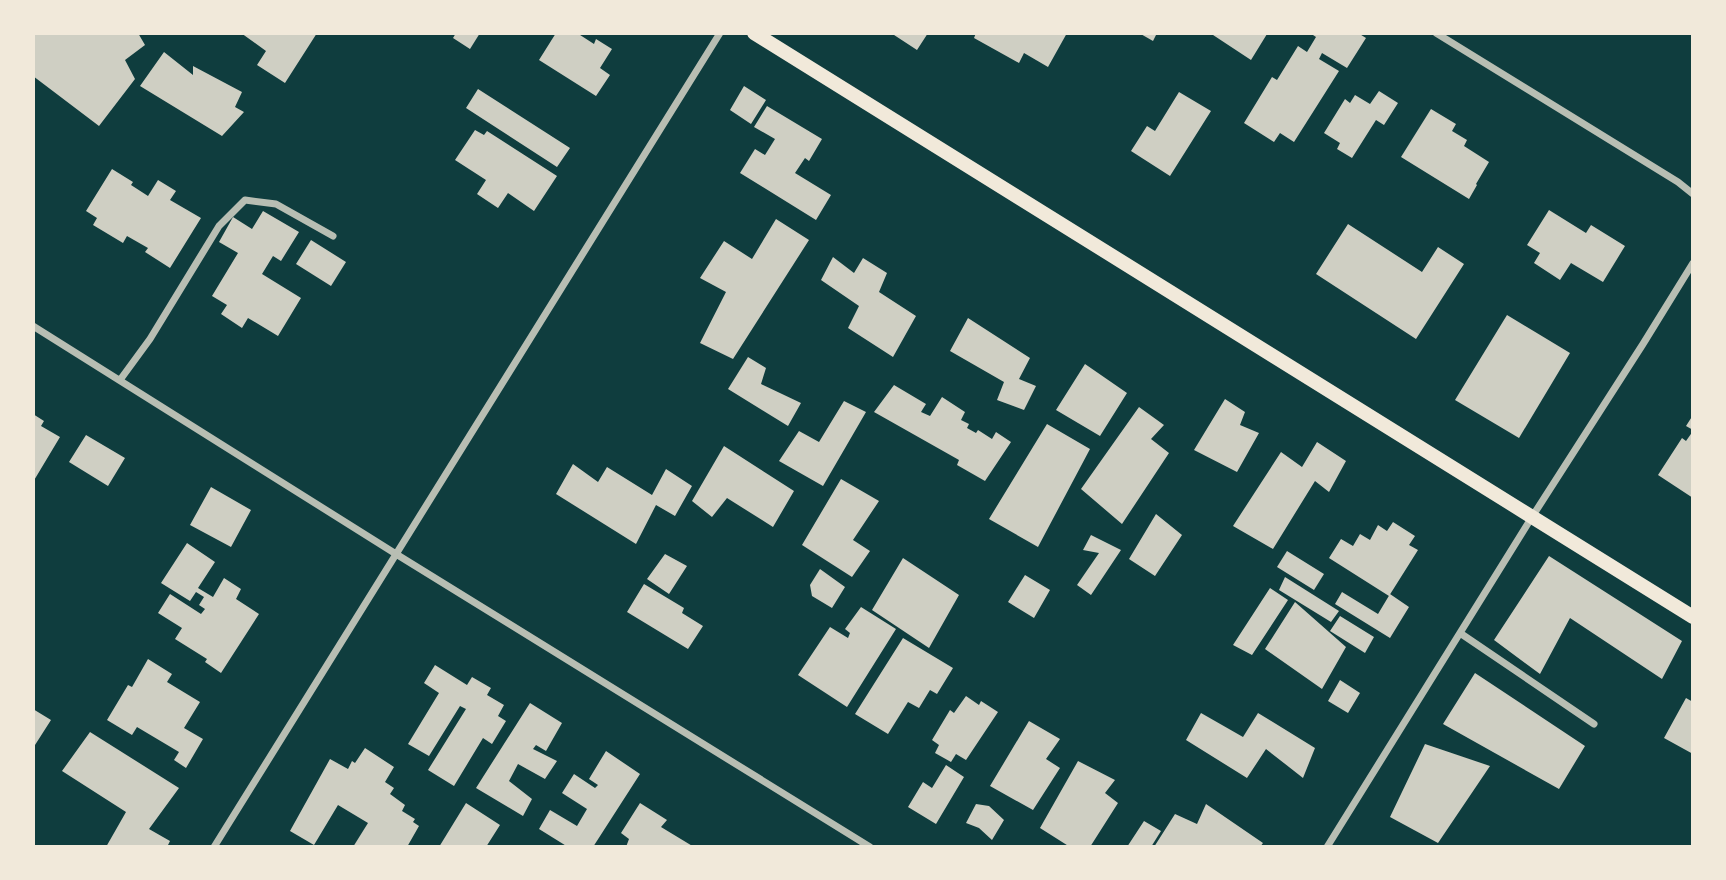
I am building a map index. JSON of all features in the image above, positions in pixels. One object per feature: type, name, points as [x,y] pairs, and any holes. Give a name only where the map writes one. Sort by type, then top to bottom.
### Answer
[{"type":"main road","points":[[754,33],[1693,617]]},
{"type":"street","points":[[214,847],[720,33]]},
{"type":"street","points":[[1436,33],[1678,182],[1693,194]]},
{"type":"street","points":[[120,380],[150,339],[219,226],[245,200],[276,204],[333,236]]},
{"type":"street","points":[[1327,847],[1693,263]]},
{"type":"street","points":[[33,326],[870,847]]},
{"type":"street","points":[[1460,633],[1594,724]]},
{"type":"building","points":[[33,33],[138,33],[145,45],[125,60],[135,79],[99,126],[33,76]]},
{"type":"building","points":[[241,33],[317,33],[285,83],[257,65],[266,51]]},
{"type":"building","points":[[456,33],[480,33],[470,49],[453,38]]},
{"type":"building","points":[[556,33],[577,33],[594,44],[596,39],[612,49],[600,68],[610,75],[596,96],[539,60]]},
{"type":"building","points":[[891,33],[928,33],[917,50]]},
{"type":"building","points":[[976,33],[1067,33],[1048,67],[1024,53],[1019,63],[974,38]]},
{"type":"building","points":[[1139,33],[1157,33],[1153,41]]},
{"type":"building","points":[[1210,33],[1266,33],[1267,34],[1251,60]]},
{"type":"building","points":[[1310,33],[1358,33],[1366,38],[1347,68],[1322,53],[1319,59],[1339,71],[1294,142],[1280,133],[1274,142],[1244,123],[1272,77],[1277,80],[1298,46],[1307,52],[1316,37]]},
{"type":"building","points":[[164,52],[193,75],[193,66],[242,92],[235,107],[244,112],[222,136],[140,86]]},
{"type":"building","points":[[744,86],[766,100],[751,124],[730,110]]},
{"type":"building","points":[[478,89],[570,148],[557,167],[466,108]]},
{"type":"building","points":[[1379,91],[1398,103],[1384,125],[1376,120],[1352,158],[1337,149],[1340,143],[1324,133],[1345,99],[1350,103],[1355,95],[1370,104]]},
{"type":"building","points":[[1179,92],[1211,111],[1170,176],[1131,151],[1147,126],[1155,131]]},
{"type":"building","points":[[767,106],[822,139],[809,161],[805,158],[795,173],[831,195],[816,220],[740,173],[755,149],[765,155],[775,139],[754,127]]},
{"type":"building","points":[[1431,109],[1456,124],[1452,131],[1467,140],[1464,146],[1489,162],[1469,199],[1401,157]]},
{"type":"building","points":[[475,130],[484,135],[487,131],[557,176],[534,211],[508,193],[498,208],[477,194],[486,180],[455,160]]},
{"type":"building","points":[[112,169],[133,182],[131,185],[148,196],[158,180],[176,191],[170,200],[201,218],[170,268],[145,252],[148,248],[127,236],[123,243],[93,225],[97,218],[86,211]]},
{"type":"building","points":[[1549,210],[1586,233],[1591,225],[1625,246],[1603,282],[1571,263],[1560,280],[1534,263],[1540,253],[1527,245]]},
{"type":"building","points":[[263,211],[299,232],[281,261],[273,256],[262,274],[301,298],[278,336],[248,318],[242,328],[221,314],[227,305],[212,296],[238,253],[219,242],[233,217],[252,229]]},
{"type":"building","points":[[776,219],[809,240],[733,359],[700,343],[726,292],[700,278],[724,241],[752,259]]},
{"type":"building","points":[[1348,224],[1422,272],[1438,247],[1464,264],[1416,339],[1316,274]]},
{"type":"building","points":[[311,240],[346,262],[331,286],[296,264]]},
{"type":"building","points":[[833,257],[854,273],[863,258],[887,273],[879,292],[916,316],[893,357],[848,328],[859,306],[821,280]]},
{"type":"building","points":[[1507,315],[1570,353],[1519,438],[1455,400]]},
{"type":"building","points":[[968,318],[1030,358],[1019,379],[1036,386],[1024,410],[997,400],[1004,382],[950,351]]},
{"type":"building","points":[[748,357],[766,368],[761,384],[801,403],[788,426],[728,389]]},
{"type":"building","points":[[1085,364],[1127,393],[1100,436],[1056,410]]},
{"type":"building","points":[[894,385],[926,404],[921,412],[930,416],[942,397],[965,412],[961,420],[969,424],[967,428],[976,433],[978,430],[992,439],[996,432],[1011,442],[985,481],[957,465],[959,460],[874,412]]},
{"type":"building","points":[[1225,399],[1245,412],[1240,425],[1259,433],[1237,472],[1194,450]]},
{"type":"building","points":[[844,401],[866,412],[823,486],[779,461],[799,431],[819,442]]},
{"type":"building","points":[[1139,407],[1164,425],[1151,439],[1169,453],[1122,524],[1081,489]]},
{"type":"building","points":[[33,414],[44,421],[41,426],[60,437],[33,482]]},
{"type":"building","points":[[1693,415],[1693,430],[1686,426]]},
{"type":"building","points":[[1047,424],[1090,449],[1038,547],[989,519]]},
{"type":"building","points":[[1693,431],[1693,498],[1658,475],[1682,438],[1686,441]]},
{"type":"building","points":[[86,435],[125,458],[108,486],[69,462]]},
{"type":"building","points":[[1317,442],[1346,461],[1329,492],[1315,481],[1273,549],[1233,526],[1281,452],[1302,467]]},
{"type":"building","points":[[724,446],[794,491],[773,527],[727,498],[712,517],[692,501]]},
{"type":"building","points":[[573,464],[598,482],[607,467],[652,495],[666,469],[692,486],[675,516],[656,505],[636,544],[556,494]]},
{"type":"building","points":[[841,479],[879,501],[853,540],[870,551],[852,577],[802,545]]},
{"type":"building","points":[[211,487],[251,510],[231,547],[190,525]]},
{"type":"building","points":[[1156,514],[1182,535],[1155,576],[1129,559]]},
{"type":"building","points":[[1393,522],[1415,536],[1409,545],[1418,550],[1389,596],[1329,558],[1341,539],[1353,546],[1360,534],[1370,540],[1378,525],[1387,531]]},
{"type":"building","points":[[1091,535],[1121,550],[1091,595],[1077,585],[1099,553],[1083,550]]},
{"type":"building","points":[[187,543],[215,562],[198,588],[213,597],[224,578],[241,589],[236,599],[259,614],[221,673],[205,662],[207,659],[175,639],[182,628],[158,613],[170,594],[201,614],[205,609],[199,605],[204,597],[196,592],[190,601],[161,583]]},
{"type":"building","points":[[1287,551],[1324,574],[1314,590],[1277,567]]},
{"type":"building","points":[[665,554],[687,566],[669,594],[647,579]]},
{"type":"building","points":[[1549,556],[1682,641],[1662,679],[1570,618],[1540,674],[1494,640]]},
{"type":"building","points":[[903,558],[959,595],[929,648],[872,610]]},
{"type":"building","points":[[820,569],[845,587],[832,608],[812,596],[810,585]]},
{"type":"building","points":[[1025,575],[1050,590],[1034,618],[1008,602]]},
{"type":"building","points":[[1285,577],[1339,611],[1331,622],[1279,590]]},
{"type":"building","points":[[644,584],[684,608],[682,613],[703,626],[688,649],[627,612]]},
{"type":"building","points":[[1270,588],[1288,600],[1252,655],[1233,645]]},
{"type":"building","points":[[1342,592],[1378,614],[1390,594],[1409,607],[1390,638],[1335,604]]},
{"type":"building","points":[[1295,602],[1346,647],[1322,689],[1265,649]]},
{"type":"building","points":[[861,607],[896,629],[847,707],[798,675],[830,627],[848,638],[850,633],[845,629]]},
{"type":"building","points":[[1340,616],[1374,637],[1365,653],[1330,631]]},
{"type":"building","points":[[903,638],[953,668],[937,694],[930,690],[919,708],[908,702],[888,734],[855,714]]},
{"type":"building","points":[[148,659],[172,674],[167,682],[200,702],[184,728],[203,739],[186,768],[174,760],[179,752],[137,727],[132,735],[107,720],[128,685],[132,687]]},
{"type":"building","points":[[435,665],[467,685],[472,677],[491,688],[487,695],[504,705],[498,716],[506,721],[492,744],[483,738],[454,786],[428,770],[466,709],[460,706],[429,756],[408,744],[439,693],[424,683]]},
{"type":"building","points":[[1475,673],[1585,746],[1559,789],[1443,724]]},
{"type":"building","points":[[1340,680],[1360,693],[1348,713],[1328,701]]},
{"type":"building","points":[[966,696],[979,705],[981,701],[998,712],[966,760],[956,754],[951,762],[935,753],[939,745],[932,740],[950,710],[954,713]]},
{"type":"building","points":[[1686,698],[1693,702],[1693,754],[1664,738]]},
{"type":"building","points":[[530,703],[562,723],[546,751],[536,745],[533,749],[557,761],[545,779],[518,764],[509,781],[532,799],[523,816],[476,788]]},
{"type":"building","points":[[33,709],[51,720],[35,745],[33,744]]},
{"type":"building","points":[[1201,713],[1243,737],[1258,713],[1315,748],[1303,778],[1266,749],[1247,778],[1186,740]]},
{"type":"building","points":[[1029,721],[1060,739],[1046,759],[1060,768],[1033,810],[990,786]]},
{"type":"building","points":[[90,732],[179,788],[149,829],[170,841],[167,847],[106,847],[126,812],[62,771]]},
{"type":"building","points":[[1425,744],[1490,766],[1438,843],[1390,817]]},
{"type":"building","points":[[365,748],[394,767],[385,782],[394,788],[390,794],[405,805],[402,811],[415,819],[413,822],[419,826],[407,847],[353,847],[368,823],[338,805],[314,845],[290,831],[330,759],[348,769]]},
{"type":"building","points":[[606,751],[640,774],[593,847],[568,847],[539,829],[550,810],[577,826],[587,809],[562,793],[574,774],[595,788],[598,785],[589,779]]},
{"type":"building","points":[[1078,761],[1115,780],[1105,793],[1118,803],[1090,847],[1070,847],[1040,828]]},
{"type":"building","points":[[946,765],[964,777],[936,824],[908,807],[923,782],[932,788]]},
{"type":"building","points":[[466,803],[500,825],[486,847],[439,847]]},
{"type":"building","points":[[640,803],[667,820],[661,827],[694,847],[626,847],[629,839],[621,833]]},
{"type":"building","points":[[976,804],[989,806],[1004,820],[992,840],[979,828],[966,823]]},
{"type":"building","points":[[1206,804],[1263,843],[1260,847],[1154,847],[1175,814],[1197,824]]},
{"type":"building","points":[[1144,821],[1161,831],[1151,847],[1127,847]]}]
